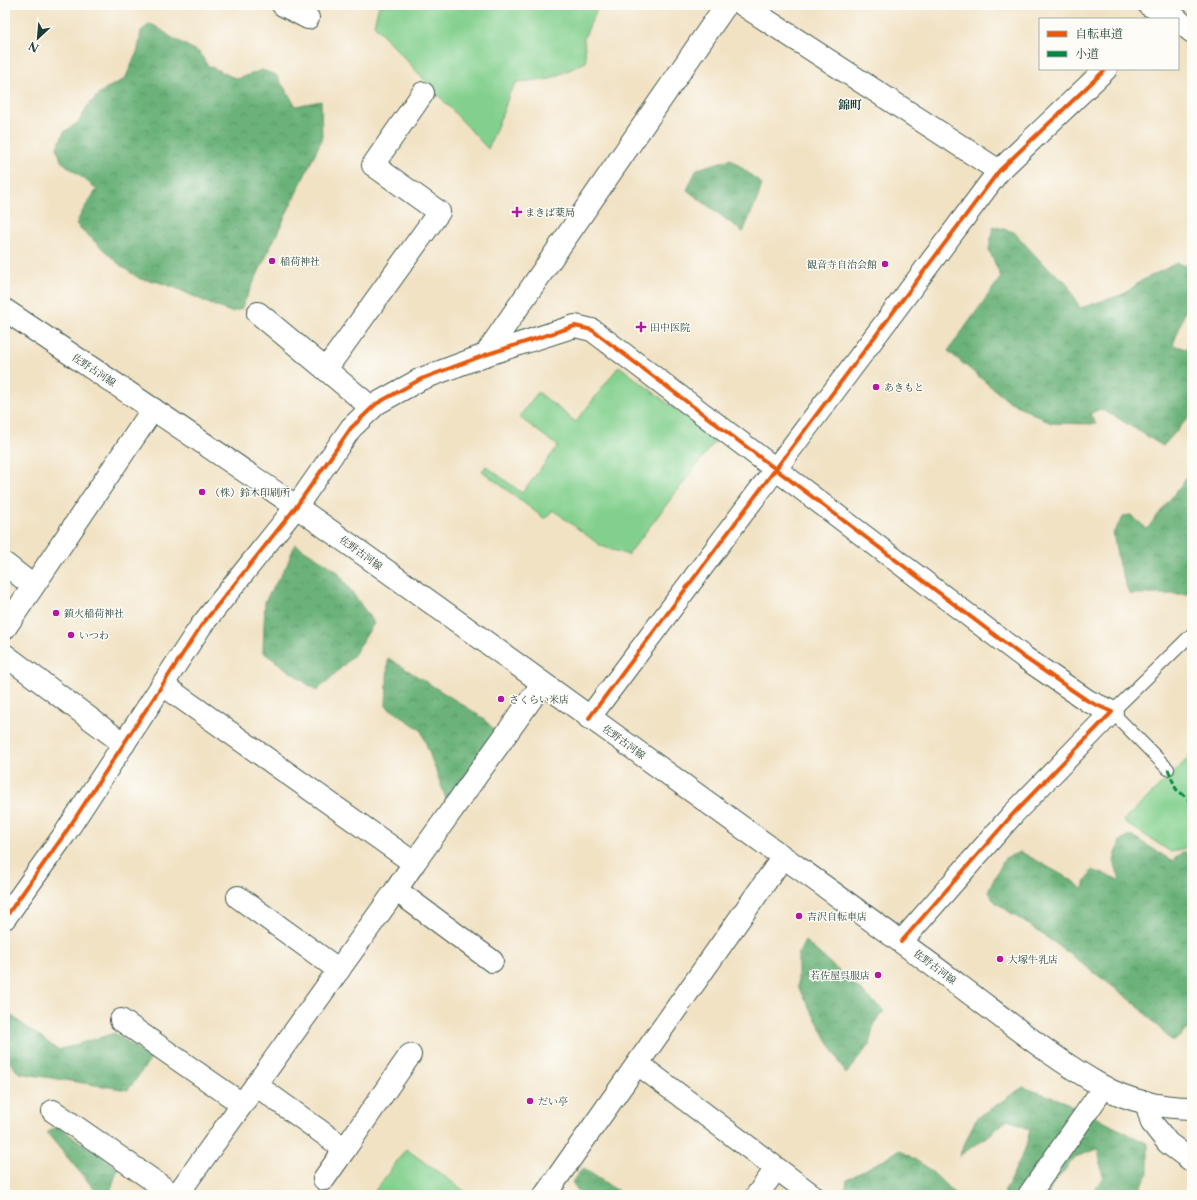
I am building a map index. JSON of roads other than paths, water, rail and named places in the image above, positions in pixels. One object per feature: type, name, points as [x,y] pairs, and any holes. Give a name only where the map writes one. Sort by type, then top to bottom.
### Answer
[{"type":"street","points":[[283,5],[308,18]]},
{"type":"street","points":[[486,355],[726,5]]},
{"type":"street","points":[[743,5],[999,171]]},
{"type":"street","points":[[1179,22],[1192,32]]},
{"type":"street","points":[[589,718],[999,171],[1105,70]]},
{"type":"street","points":[[326,369],[439,212],[373,165],[423,93]]},
{"type":"street","name":"佐野古河線","points":[[5,310],[296,506],[901,942],[1029,1037],[1104,1087],[1124,1096],[1177,1108],[1192,1108]]},
{"type":"street","points":[[258,313],[372,408]]},
{"type":"street","points":[[5,918],[64,835],[201,626],[296,506],[351,428],[376,404],[421,379],[486,355],[576,326],[592,330],[1025,658],[1088,701],[1112,712],[1013,814],[901,942]]},
{"type":"street","points":[[5,628],[153,409]]},
{"type":"street","points":[[5,564],[33,586]]},
{"type":"street","points":[[5,655],[124,744]]},
{"type":"street","points":[[53,1111],[183,1193],[242,1104],[542,684]]},
{"type":"street","points":[[163,685],[414,863]]},
{"type":"street","points":[[545,1195],[783,857]]},
{"type":"street","points":[[396,890],[492,961]]},
{"type":"street","points":[[238,897],[339,970]]},
{"type":"street","points":[[121,1020],[242,1104]]},
{"type":"street","points":[[324,1179],[410,1055]]},
{"type":"street","points":[[638,1064],[812,1195]]},
{"type":"street","points":[[256,1085],[345,1149]]},
{"type":"street","points":[[1029,1195],[1104,1087]]},
{"type":"street","points":[[1146,1102],[1152,1123],[1168,1143],[1192,1161]]},
{"type":"street","points":[[757,1195],[776,1169]]},
{"type":"lane","points":[[1168,769],[1112,712],[1192,634]]},
{"type":"place","name":"まきば薬局","points":[[517,212]]},
{"type":"place","name":"稲荷神社","points":[[272,261]]},
{"type":"place","name":"観音寺自治会館","points":[[885,264]]},
{"type":"place","name":"田中医院","points":[[641,327]]},
{"type":"place","name":"あきもと","points":[[876,387]]},
{"type":"place","name":"（株）鈴木印刷所","points":[[202,492]]},
{"type":"place","name":"鎮火稲荷神社","points":[[56,613]]},
{"type":"place","name":"いつわ","points":[[71,635]]},
{"type":"place","name":"さくらい米店","points":[[501,699]]},
{"type":"place","name":"吉沢自転車店","points":[[799,916]]},
{"type":"place","name":"大塚牛乳店","points":[[1000,959]]},
{"type":"place","name":"若佐屋呉服店","points":[[878,975]]},
{"type":"place","name":"だい亭","points":[[530,1101]]},
{"type":"district","name":"錦町","points":[[850,104]]}]
